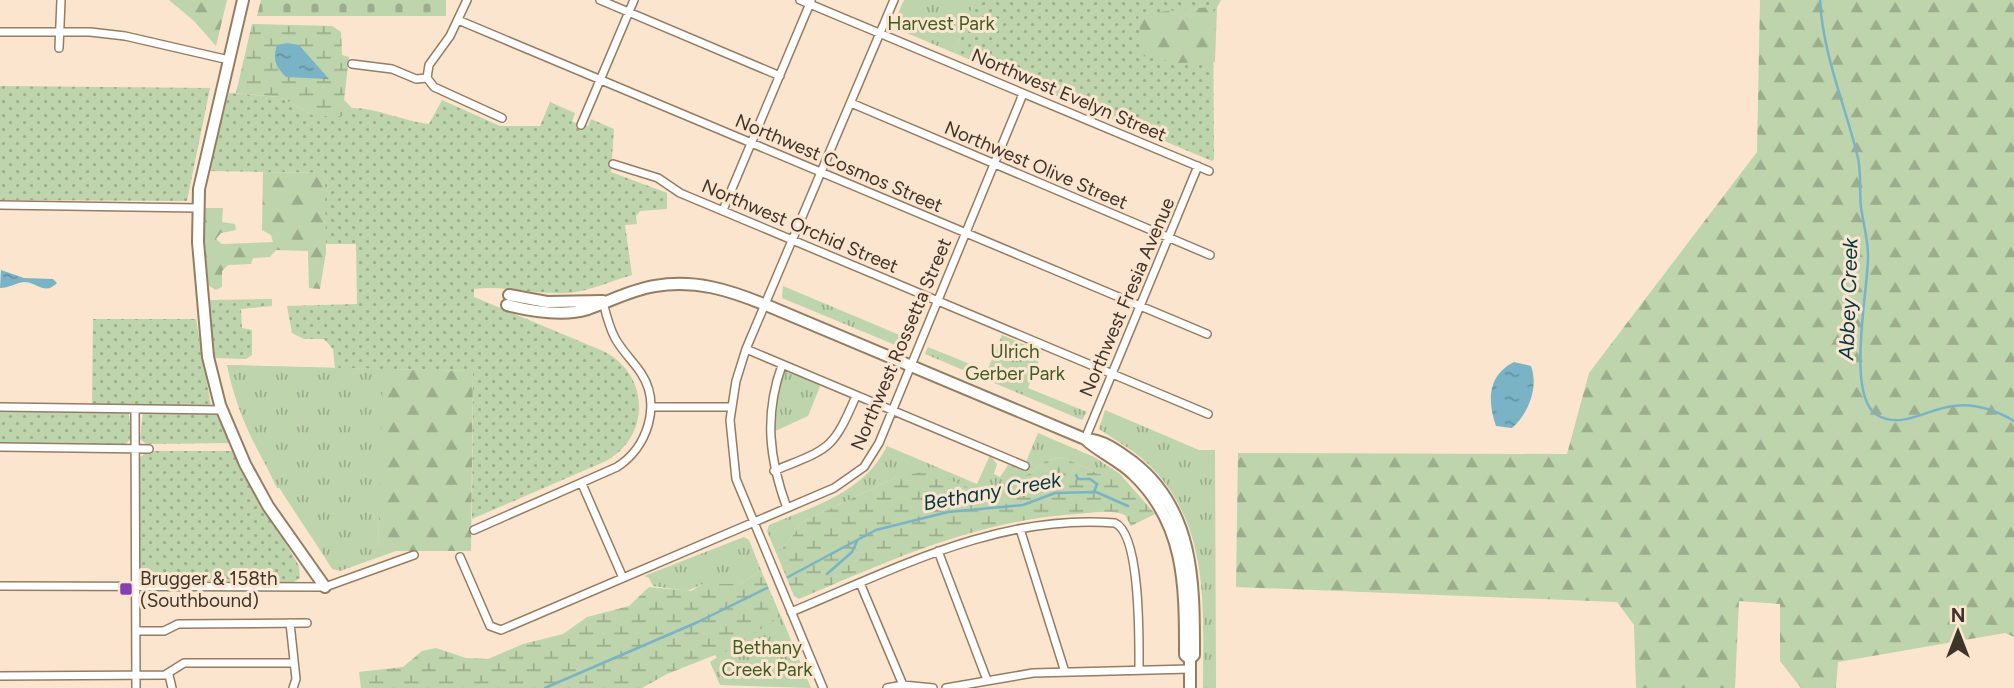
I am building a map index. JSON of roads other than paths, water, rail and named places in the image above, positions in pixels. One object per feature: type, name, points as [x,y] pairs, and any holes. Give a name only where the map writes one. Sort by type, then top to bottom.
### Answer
[{"type":"street","points":[[60,48],[61,0]]},
{"type":"street","points":[[243,0],[204,161],[198,208],[208,357],[222,410],[260,492],[325,587]]},
{"type":"street","points":[[467,0],[458,20],[429,65],[427,78],[434,87],[502,118]]},
{"type":"street","points":[[600,0],[780,76]]},
{"type":"street","points":[[581,125],[634,0]]},
{"type":"street","name":"Northwest Evelyn Street","points":[[800,0],[811,2],[1209,171]]},
{"type":"street","points":[[822,688],[736,479],[730,435],[732,407],[746,349],[894,0]]},
{"type":"street","points":[[723,210],[811,2]]},
{"type":"street","name":"Northwest Cosmos Street","points":[[458,20],[1207,334]]},
{"type":"street","points":[[0,32],[125,36],[229,60]]},
{"type":"street","points":[[352,64],[392,69],[416,79],[427,78]]},
{"type":"street","name":"Northwest Rossetta Street","points":[[460,557],[490,625],[497,630],[788,508],[834,488],[855,475],[872,455],[892,411],[1023,94]]},
{"type":"street","name":"Northwest Olive Street","points":[[851,103],[1210,255]]},
{"type":"street","name":"Northwest Orchid Street","points":[[613,163],[658,178],[680,192],[1208,414]]},
{"type":"street","name":"Northwest Fresia Avenue","points":[[1085,439],[1198,166]]},
{"type":"street","points":[[0,205],[198,208]]},
{"type":"street","points":[[508,300],[527,310],[563,312],[589,309],[603,301],[656,285],[696,284],[732,291],[1085,439],[1098,440],[1110,446],[1138,466],[1153,482],[1178,520],[1194,577],[1194,655],[1190,664],[1190,688]]},
{"type":"street","points":[[474,530],[617,467],[632,455],[646,433],[651,407],[646,383],[615,339],[603,301]]},
{"type":"street","points":[[746,349],[1025,466]]},
{"type":"street","points":[[782,365],[769,424],[774,471],[788,508]]},
{"type":"street","points":[[774,471],[818,453],[833,442],[856,396]]},
{"type":"street","points":[[0,407],[222,410]]},
{"type":"street","points":[[651,407],[732,407]]},
{"type":"street","points":[[135,409],[136,688]]},
{"type":"street","points":[[0,447],[149,449]]},
{"type":"street","points":[[582,484],[623,578]]},
{"type":"street","points":[[791,612],[938,551],[1020,529],[1110,522],[1121,526],[1138,586],[1139,669]]},
{"type":"street","points":[[1020,529],[1065,672]]},
{"type":"street","points":[[938,551],[988,680]]},
{"type":"street","points":[[0,586],[325,587],[414,555]]},
{"type":"street","points":[[860,583],[902,685]]},
{"type":"street","points":[[290,623],[296,679],[293,688]]},
{"type":"street","points":[[136,631],[164,631],[178,624],[307,623]]},
{"type":"street","points":[[0,676],[169,675],[184,663],[293,663]]},
{"type":"street","points":[[946,688],[988,680],[1065,672],[1190,664]]},
{"type":"street","points":[[169,675],[172,688]]},
{"type":"street","points":[[887,688],[902,685],[933,688]]},
{"type":"water","points":[[277,45],[299,45],[329,79],[286,77],[277,66],[275,55]]},
{"type":"water","points":[[1,270],[24,278],[53,279],[57,283],[49,288],[24,282],[0,288]]},
{"type":"water","points":[[1514,362],[1531,366],[1533,392],[1523,416],[1512,428],[1496,426],[1491,407],[1492,389],[1499,374]]},
{"type":"waterway","name":"Abbey Creek","points":[[1820,0],[1825,40],[1859,167],[1868,255],[1860,364],[1867,404],[1877,415],[1886,419],[1905,419],[1962,405],[1985,408],[2014,421]]},
{"type":"waterway","points":[[1076,475],[1078,479],[1090,479],[1097,484],[1094,492]]},
{"type":"waterway","name":"Bethany Creek","points":[[788,577],[876,530],[948,512],[1023,505],[1055,493],[1096,492],[1128,506]]},
{"type":"waterway","points":[[827,574],[852,552],[857,541]]},
{"type":"waterway","name":"Bethany Creek","points":[[545,688],[698,622],[767,588]]},
{"type":"place","name":"Brugger & 158th (Southbound)","points":[[126,589]]},
{"type":"park label","name":"Harvest Park","points":[[941,23]]},
{"type":"park label","name":"Ulrich Gerber Park","points":[[1015,362]]},
{"type":"park label","name":"Bethany Creek Park","points":[[767,658]]}]
